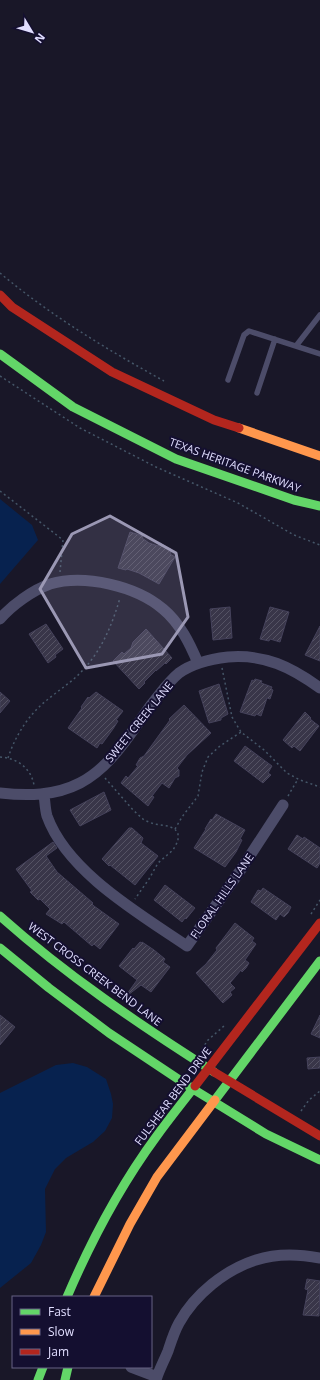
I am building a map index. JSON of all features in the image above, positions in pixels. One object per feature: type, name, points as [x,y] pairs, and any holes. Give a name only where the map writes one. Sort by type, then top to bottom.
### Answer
[{"type":"main road","points":[[0,296],[9,309],[112,372],[214,420],[320,456]]},
{"type":"main road","name":"TEXAS HERITAGE PARKWAY","points":[[0,354],[73,407],[176,459],[294,500],[320,506]]},
{"type":"main road","name":"WEST CROSS CREEK BEND LANE","points":[[0,916],[62,967],[124,1013],[208,1070],[320,1136]]},
{"type":"main road","name":"FULSHEAR BEND DRIVE","points":[[67,1296],[97,1232],[125,1183],[156,1137],[320,923]]},
{"type":"main road","points":[[0,948],[49,988],[109,1033],[193,1089],[266,1134],[320,1160]]},
{"type":"main road","points":[[94,1296],[145,1197],[171,1158],[320,961]]},
{"type":"main road","points":[[38,1380],[43,1368]]},
{"type":"main road","points":[[65,1380],[68,1368]]},
{"type":"street","points":[[0,619],[25,597],[50,584],[73,581],[101,582],[123,588],[146,597],[164,610],[189,641],[198,663]]},
{"type":"street","name":"SWEET CREEK LANE","points":[[0,793],[39,795],[63,790],[80,783],[99,770],[118,750],[164,688],[180,673],[198,663],[220,658],[239,656],[264,658],[287,667],[320,688]]},
{"type":"street","name":"FLORAL HILLS LANE","points":[[39,795],[46,815],[55,832],[67,852],[84,870],[129,907],[187,946],[240,871],[283,805]]},
{"type":"street","points":[[133,1368],[157,1378],[179,1324],[189,1308],[202,1293],[229,1273],[257,1260],[272,1256],[293,1255],[320,1258]]},
{"type":"lane","points":[[296,346],[320,315]]},
{"type":"lane","points":[[228,380],[244,335],[249,331],[320,354]]},
{"type":"lane","points":[[256,393],[275,339]]},
{"type":"path","points":[[0,273],[79,331],[167,383]]},
{"type":"path","points":[[0,491],[63,540],[59,583]]},
{"type":"path","points":[[8,758],[18,735],[33,714],[47,700],[76,677],[99,650],[111,627],[123,588]]},
{"type":"path","points":[[220,658],[232,717],[241,732],[264,750],[288,773],[298,779],[320,787]]},
{"type":"path","points":[[175,830],[182,817],[198,796],[204,767],[208,757],[220,746],[241,732]]},
{"type":"path","points":[[0,757],[8,758],[20,763],[29,772],[39,795]]},
{"type":"path","points":[[99,770],[133,810],[144,820],[154,824],[168,826],[175,830],[178,834],[178,841],[173,850],[158,863],[129,907]]},
{"type":"path","points":[[283,805],[298,779]]},
{"type":"path","points":[[301,1111],[309,1100],[320,1091]]},
{"type":"highlighted area","points":[[110,516],[176,553],[188,617],[162,654],[86,668],[40,589],[72,534]]},
{"type":"water","points":[[0,499],[32,525],[38,540],[0,584]]},
{"type":"water","points":[[73,1063],[87,1067],[106,1079],[113,1104],[112,1118],[105,1131],[93,1142],[66,1158],[55,1169],[45,1189],[46,1232],[41,1245],[31,1263],[0,1288],[0,1093],[56,1065]]},
{"type":"building","points":[[130,532],[143,536],[142,538],[149,543],[158,546],[160,543],[172,550],[170,554],[175,557],[159,584],[139,573],[118,568]]},
{"type":"building","points":[[230,607],[232,638],[213,640],[210,609]]},
{"type":"building","points":[[270,607],[289,612],[280,642],[270,639],[269,641],[260,639]]},
{"type":"building","points":[[46,624],[63,649],[48,663],[29,634]]},
{"type":"building","points":[[320,626],[320,661],[305,655]]},
{"type":"building","points":[[146,629],[172,658],[156,670],[139,689],[113,661],[122,652],[124,654],[131,648],[133,642]]},
{"type":"building","points":[[255,679],[272,687],[271,689],[273,690],[270,699],[267,698],[261,716],[240,712],[252,680],[254,681]]},
{"type":"building","points":[[219,684],[228,714],[221,718],[221,720],[209,723],[199,691]]},
{"type":"building","points":[[0,692],[10,701],[0,713]]},
{"type":"building","points":[[96,692],[123,711],[116,720],[118,721],[113,729],[102,744],[100,743],[97,748],[68,728],[88,697],[89,698]]},
{"type":"building","points":[[184,705],[211,733],[187,755],[177,768],[179,770],[179,776],[175,778],[169,788],[162,783],[152,796],[154,797],[148,806],[121,783],[126,776],[128,778],[138,766],[136,765],[140,758],[144,756],[170,720],[169,719]]},
{"type":"building","points":[[305,712],[311,718],[310,719],[319,726],[300,751],[294,746],[292,748],[283,740]]},
{"type":"building","points":[[245,746],[272,766],[268,773],[271,775],[263,783],[234,761]]},
{"type":"building","points":[[104,792],[111,810],[80,826],[70,810]]},
{"type":"building","points":[[216,814],[245,830],[240,839],[242,840],[236,852],[225,867],[194,848],[211,819],[212,820]]},
{"type":"building","points":[[129,828],[132,828],[143,838],[141,843],[158,856],[135,885],[102,859]]},
{"type":"building","points":[[297,835],[303,839],[304,837],[320,848],[320,863],[317,868],[288,849]]},
{"type":"building","points":[[53,842],[57,848],[46,856],[57,872],[93,903],[92,904],[94,906],[119,924],[100,949],[94,944],[92,946],[64,922],[62,924],[46,914],[50,909],[30,892],[32,891],[16,869]]},
{"type":"building","points":[[165,885],[195,908],[182,922],[154,900]]},
{"type":"building","points":[[263,888],[291,907],[284,917],[280,914],[276,920],[251,902],[258,890],[261,891]]},
{"type":"building","points":[[235,923],[254,938],[252,941],[256,944],[245,960],[249,963],[246,968],[242,972],[241,970],[230,983],[235,988],[230,992],[232,995],[223,1003],[196,973],[206,964],[217,950],[216,948]]},
{"type":"building","points":[[140,942],[154,950],[165,959],[163,962],[170,967],[151,992],[141,985],[128,995],[127,994],[137,980],[119,966],[133,948],[134,949]]},
{"type":"building","points":[[0,1015],[15,1027],[0,1045]]},
{"type":"building","points":[[320,1015],[320,1038],[311,1034]]},
{"type":"building","points":[[320,1057],[320,1068],[308,1069],[307,1058]]},
{"type":"building","points":[[307,1279],[320,1281],[319,1316],[303,1315],[308,1290],[305,1289]]},
{"type":"traffic: fast","points":[[0,354],[73,407],[176,459],[294,500],[320,506]]},
{"type":"traffic: fast","points":[[0,916],[77,979],[214,1072]]},
{"type":"traffic: fast","points":[[0,948],[49,988],[109,1033],[193,1089],[266,1134],[320,1160]]},
{"type":"traffic: fast","points":[[215,1100],[320,961]]},
{"type":"traffic: fast","points":[[67,1296],[86,1255],[118,1194],[156,1137],[195,1086]]},
{"type":"traffic: fast","points":[[38,1380],[43,1368]]},
{"type":"traffic: fast","points":[[65,1380],[68,1368]]},
{"type":"traffic: slow","points":[[239,428],[320,456]]},
{"type":"traffic: slow","points":[[94,1296],[130,1224],[157,1177],[215,1100]]},
{"type":"traffic: jam","points":[[0,295],[12,307],[112,372],[214,420],[239,428]]},
{"type":"traffic: jam","points":[[195,1086],[320,923]]},
{"type":"traffic: jam","points":[[214,1072],[320,1136]]}]
